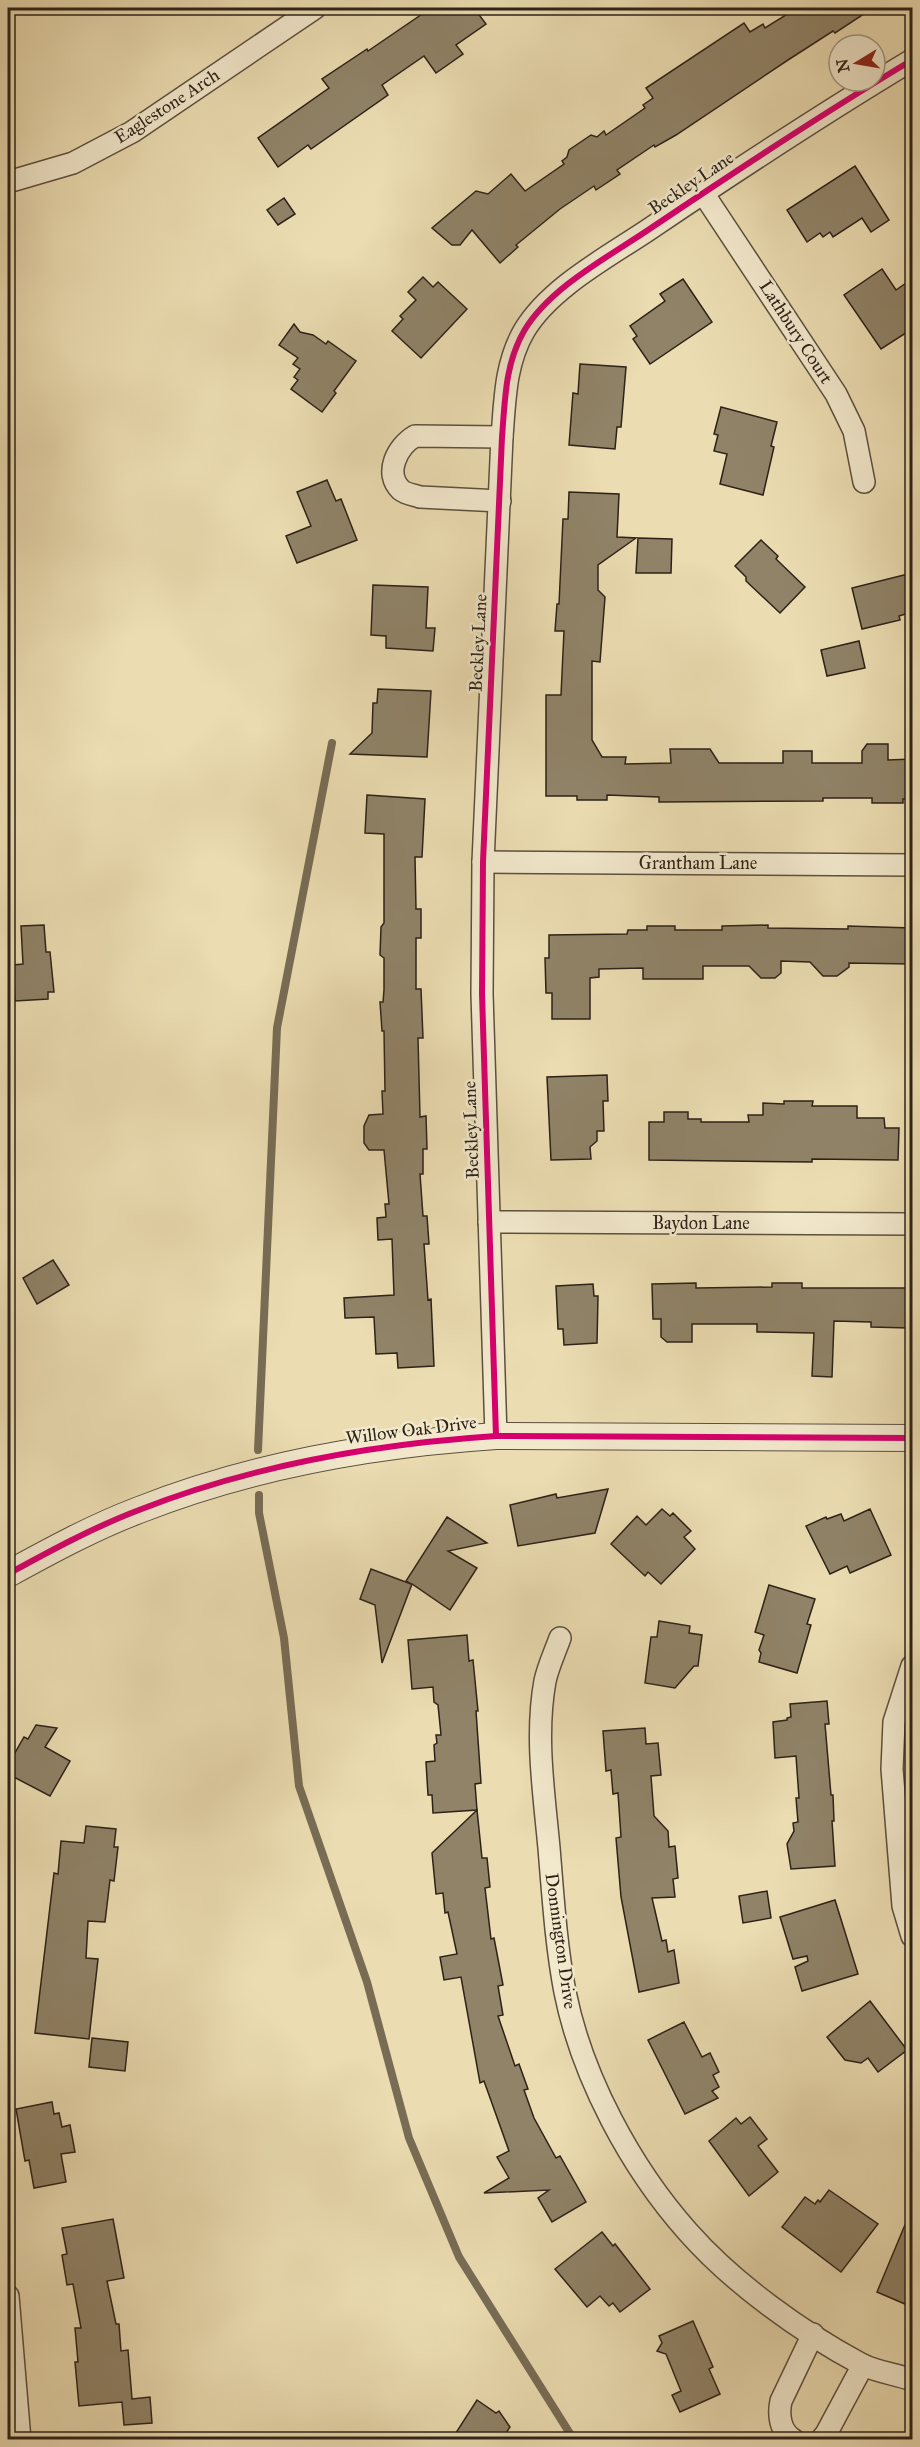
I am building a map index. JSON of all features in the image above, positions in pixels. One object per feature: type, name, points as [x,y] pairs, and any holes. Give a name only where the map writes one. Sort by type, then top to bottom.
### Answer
[{"type":"street","name":"Eaglestone Arch","points":[[8,182],[73,163],[132,132],[315,8]]},
{"type":"street","name":"Beckley Lane","points":[[496,1436],[482,994],[483,862],[502,437],[507,378],[513,353],[525,329],[542,308],[575,280],[850,97],[912,60]]},
{"type":"street","name":"Lathbury Court","points":[[704,193],[836,394],[854,431],[864,482]]},
{"type":"street","points":[[500,501],[420,497],[407,493],[400,489],[392,466],[405,442],[415,436],[502,437]]},
{"type":"street","name":"Grantham Lane","points":[[483,862],[912,865]]},
{"type":"street","name":"Baydon Lane","points":[[489,1222],[912,1224]]},
{"type":"street","name":"Willow Oak Drive","points":[[8,1574],[95,1529],[138,1510],[190,1491],[335,1454],[443,1439],[496,1436],[912,1438]]},
{"type":"street","name":"Donnington Drive","points":[[560,1638],[545,1678],[540,1732],[555,1925],[564,1982],[575,2029],[595,2084],[622,2138],[660,2197],[689,2233],[738,2280],[813,2334],[863,2365],[912,2380]]},
{"type":"street","points":[[912,1666],[894,1722],[892,1769],[903,1906],[912,1936]]},
{"type":"street","points":[[8,2296],[20,2439]]},
{"type":"street","points":[[794,2439],[789,2437],[781,2425],[780,2401],[813,2334]]},
{"type":"street","points":[[821,2439],[826,2434],[863,2365]]},
{"type":"building","points":[[431,8],[474,8],[486,24],[456,45],[463,54],[436,73],[424,56],[382,85],[388,95],[311,149],[308,145],[278,167],[258,138],[329,88],[322,79]]},
{"type":"building","points":[[797,8],[873,8],[835,33],[833,31],[827,33],[676,135],[655,147],[654,145],[617,170],[620,174],[596,190],[594,186],[560,209],[516,245],[518,247],[500,263],[472,230],[460,245],[452,245],[432,228],[476,191],[488,194],[511,174],[525,191],[564,164],[562,161],[567,157],[569,150],[591,135],[597,137],[604,131],[606,135],[645,108],[643,105],[653,98],[646,88],[744,23],[750,32],[763,24],[765,28]]},
{"type":"building","points":[[855,166],[889,220],[871,232],[862,218],[833,237],[830,232],[823,237],[820,233],[807,242],[787,210]]},
{"type":"building","points":[[284,198],[295,214],[278,225],[267,210]]},
{"type":"building","points":[[882,269],[896,290],[912,279],[912,329],[881,349],[844,295]]},
{"type":"building","points":[[423,277],[433,287],[438,282],[467,309],[421,358],[392,331],[403,319],[400,316],[416,300],[408,292]]},
{"type":"building","points":[[683,279],[712,322],[650,364],[633,339],[637,336],[630,326],[665,301],[660,294]]},
{"type":"building","points":[[294,324],[300,332],[313,335],[326,344],[328,341],[356,361],[322,412],[291,389],[298,380],[294,377],[300,369],[293,364],[298,358],[279,345]]},
{"type":"building","points":[[580,364],[626,367],[621,427],[617,427],[615,449],[569,445],[573,393],[578,394]]},
{"type":"building","points":[[721,407],[777,422],[763,495],[720,484],[727,454],[714,451],[718,435],[714,434]]},
{"type":"building","points":[[327,480],[336,501],[341,499],[357,540],[297,563],[286,536],[311,526],[297,492]]},
{"type":"building","points":[[569,492],[619,494],[617,537],[636,538],[598,565],[598,590],[605,597],[600,662],[592,661],[592,740],[602,757],[626,757],[625,764],[671,763],[670,749],[710,749],[719,763],[783,763],[783,751],[812,751],[812,763],[862,763],[862,751],[867,744],[888,744],[888,760],[912,759],[912,799],[903,799],[903,803],[872,803],[872,798],[823,798],[823,801],[659,802],[659,797],[607,795],[607,800],[577,800],[577,796],[546,796],[546,695],[561,695],[564,631],[555,631],[557,604],[559,604],[563,519],[568,519]]},
{"type":"building","points":[[638,538],[672,539],[671,573],[636,573]]},
{"type":"building","points":[[761,540],[778,556],[776,559],[805,587],[780,613],[746,581],[746,577],[735,566]]},
{"type":"building","points":[[912,573],[912,612],[899,616],[900,620],[862,629],[852,588]]},
{"type":"building","points":[[373,585],[428,587],[426,628],[435,628],[433,651],[386,648],[386,636],[371,635]]},
{"type":"building","points":[[859,641],[865,668],[827,676],[821,650]]},
{"type":"building","points":[[378,689],[431,691],[427,757],[350,754],[372,733],[373,703],[377,703]]},
{"type":"building","points":[[367,795],[425,799],[422,857],[415,857],[416,909],[421,909],[421,938],[416,938],[416,989],[421,989],[423,1038],[418,1038],[420,1117],[426,1116],[427,1149],[423,1149],[423,1174],[420,1174],[423,1216],[427,1216],[429,1244],[424,1244],[428,1300],[431,1299],[434,1366],[398,1368],[397,1353],[376,1354],[374,1317],[345,1318],[344,1298],[394,1295],[392,1239],[378,1240],[377,1218],[386,1217],[385,1204],[389,1204],[384,1150],[369,1150],[364,1143],[364,1126],[369,1115],[383,1114],[382,1091],[385,1091],[384,1031],[382,1031],[380,1002],[383,1002],[384,990],[384,958],[380,955],[381,927],[384,923],[384,834],[365,833]]},
{"type":"building","points":[[44,925],[46,952],[50,952],[54,992],[48,992],[48,999],[15,1001],[13,965],[23,964],[21,926]]},
{"type":"building","points":[[768,925],[768,928],[848,929],[848,926],[912,928],[912,964],[849,963],[849,967],[837,976],[823,976],[810,962],[781,961],[781,973],[775,978],[761,978],[749,966],[703,966],[703,979],[643,979],[643,968],[599,969],[599,977],[590,978],[590,1019],[552,1019],[552,993],[546,993],[545,958],[549,958],[549,935],[627,934],[628,930],[647,930],[647,926],[675,926],[675,930],[722,930],[722,926]]},
{"type":"building","points":[[607,1075],[608,1101],[603,1101],[604,1131],[597,1131],[597,1141],[590,1147],[591,1159],[551,1160],[547,1077]]},
{"type":"building","points":[[784,1101],[813,1101],[812,1106],[857,1106],[857,1118],[884,1118],[885,1128],[899,1128],[898,1160],[812,1159],[812,1162],[649,1160],[649,1122],[664,1122],[664,1112],[688,1112],[688,1119],[701,1119],[701,1122],[749,1122],[748,1115],[763,1115],[763,1103],[784,1104]]},
{"type":"building","points":[[53,1260],[69,1285],[37,1304],[23,1278]]},
{"type":"building","points":[[696,1283],[696,1288],[772,1287],[772,1283],[802,1283],[802,1288],[912,1288],[912,1326],[909,1328],[871,1327],[871,1322],[834,1321],[832,1377],[812,1376],[814,1333],[757,1332],[757,1324],[692,1324],[692,1342],[667,1342],[661,1337],[661,1319],[653,1319],[652,1284]]},
{"type":"building","points":[[593,1284],[594,1296],[598,1296],[597,1343],[564,1345],[563,1329],[558,1329],[556,1286]]},
{"type":"building","points":[[608,1489],[595,1533],[518,1546],[510,1505],[556,1494],[557,1498]]},
{"type":"building","points":[[662,1509],[670,1516],[673,1513],[691,1531],[684,1537],[695,1549],[661,1584],[648,1572],[645,1576],[611,1544],[637,1516],[646,1525]]},
{"type":"building","points":[[870,1509],[891,1555],[850,1573],[847,1566],[830,1574],[806,1526],[826,1517],[827,1519],[841,1514],[844,1521]]},
{"type":"building","points":[[447,1517],[487,1543],[448,1551],[477,1568],[450,1610],[412,1584],[382,1663],[375,1605],[360,1599],[371,1569],[411,1584],[406,1581]]},
{"type":"building","points":[[769,1585],[815,1599],[807,1624],[811,1625],[797,1673],[759,1662],[761,1653],[759,1650],[764,1635],[755,1632]]},
{"type":"building","points":[[659,1621],[690,1626],[689,1633],[702,1635],[698,1666],[694,1666],[675,1688],[645,1683],[651,1637],[657,1637]]},
{"type":"building","points":[[467,1635],[469,1661],[473,1660],[478,1711],[476,1711],[481,1783],[475,1784],[477,1810],[433,1813],[432,1795],[428,1795],[426,1762],[435,1761],[436,1735],[441,1735],[438,1705],[434,1702],[433,1687],[412,1689],[408,1640]]},
{"type":"building","points":[[827,1701],[829,1724],[825,1724],[831,1795],[833,1795],[835,1866],[791,1869],[787,1844],[794,1831],[793,1823],[798,1822],[796,1756],[775,1758],[773,1722],[787,1720],[791,1717],[790,1704]]},
{"type":"building","points":[[36,1725],[57,1728],[45,1747],[70,1761],[50,1796],[8,1774],[8,1765],[24,1737],[28,1739]]},
{"type":"building","points":[[645,1728],[646,1744],[658,1743],[661,1775],[651,1776],[654,1816],[668,1831],[669,1847],[675,1846],[678,1878],[673,1879],[675,1897],[652,1898],[662,1941],[666,1940],[668,1952],[674,1950],[679,1983],[639,1992],[621,1897],[616,1838],[621,1837],[618,1793],[613,1794],[611,1770],[606,1771],[603,1731]]},
{"type":"building","points":[[477,1810],[482,1858],[487,1858],[490,1887],[485,1888],[491,1939],[494,1938],[503,1985],[498,1986],[503,2015],[498,2016],[515,2066],[519,2064],[528,2089],[524,2090],[534,2118],[556,2158],[560,2156],[586,2202],[552,2222],[538,2198],[549,2190],[484,2193],[509,2178],[497,2157],[509,2151],[484,2081],[480,2083],[461,1977],[444,1980],[440,1957],[457,1954],[448,1912],[445,1913],[443,1893],[436,1894],[432,1853]]},
{"type":"building","points":[[86,1826],[116,1829],[114,1847],[118,1847],[114,1881],[110,1880],[105,1922],[88,1921],[86,1958],[98,1959],[89,2039],[35,2033],[54,1873],[58,1874],[61,1841],[84,1843]]},
{"type":"building","points":[[767,1891],[771,1918],[743,1923],[739,1896]]},
{"type":"building","points":[[835,1900],[858,1974],[802,1991],[795,1967],[808,1961],[807,1956],[793,1959],[780,1917]]},
{"type":"building","points":[[870,2001],[907,2050],[878,2072],[868,2058],[861,2063],[845,2060],[827,2037]]},
{"type":"building","points":[[684,2022],[702,2057],[710,2053],[719,2072],[713,2075],[719,2087],[712,2091],[718,2098],[685,2114],[648,2040]]},
{"type":"building","points":[[92,2038],[128,2042],[125,2071],[89,2067]]},
{"type":"building","points":[[52,2102],[54,2114],[59,2113],[62,2127],[70,2125],[75,2152],[61,2154],[66,2182],[34,2188],[29,2160],[25,2161],[16,2109]]},
{"type":"building","points":[[750,2117],[767,2139],[758,2146],[778,2172],[749,2196],[709,2141],[736,2118],[741,2124]]},
{"type":"building","points":[[829,2190],[878,2224],[841,2272],[782,2227],[805,2197],[815,2204],[818,2200],[820,2202]]},
{"type":"building","points":[[912,2208],[912,2307],[877,2292]]},
{"type":"building","points":[[113,2219],[124,2278],[107,2281],[116,2324],[119,2324],[121,2351],[128,2350],[132,2399],[150,2397],[152,2423],[124,2425],[122,2402],[79,2406],[75,2328],[81,2328],[73,2284],[67,2285],[62,2255],[67,2254],[62,2228]]},
{"type":"building","points":[[602,2232],[613,2246],[615,2244],[650,2289],[620,2312],[613,2303],[609,2306],[600,2296],[587,2307],[555,2269]]},
{"type":"building","points":[[693,2321],[713,2367],[709,2369],[720,2394],[680,2412],[672,2395],[681,2391],[666,2354],[657,2351],[662,2343],[659,2336]]},
{"type":"building","points":[[477,2400],[496,2413],[499,2411],[510,2427],[502,2439],[452,2439]]},
{"type":"waterway","points":[[258,1450],[277,1028],[332,743]]},
{"type":"waterway","points":[[259,1495],[259,1513],[284,1638],[299,1786],[367,1982],[409,2138],[459,2257],[574,2440]]},
{"type":"cycle path","points":[[496,1436],[482,994],[483,862],[502,437],[509,369],[524,331],[535,315],[565,286],[781,142],[912,60]]},
{"type":"cycle path","points":[[8,1574],[105,1524],[182,1494],[270,1469],[359,1451],[496,1436],[912,1438]]}]
